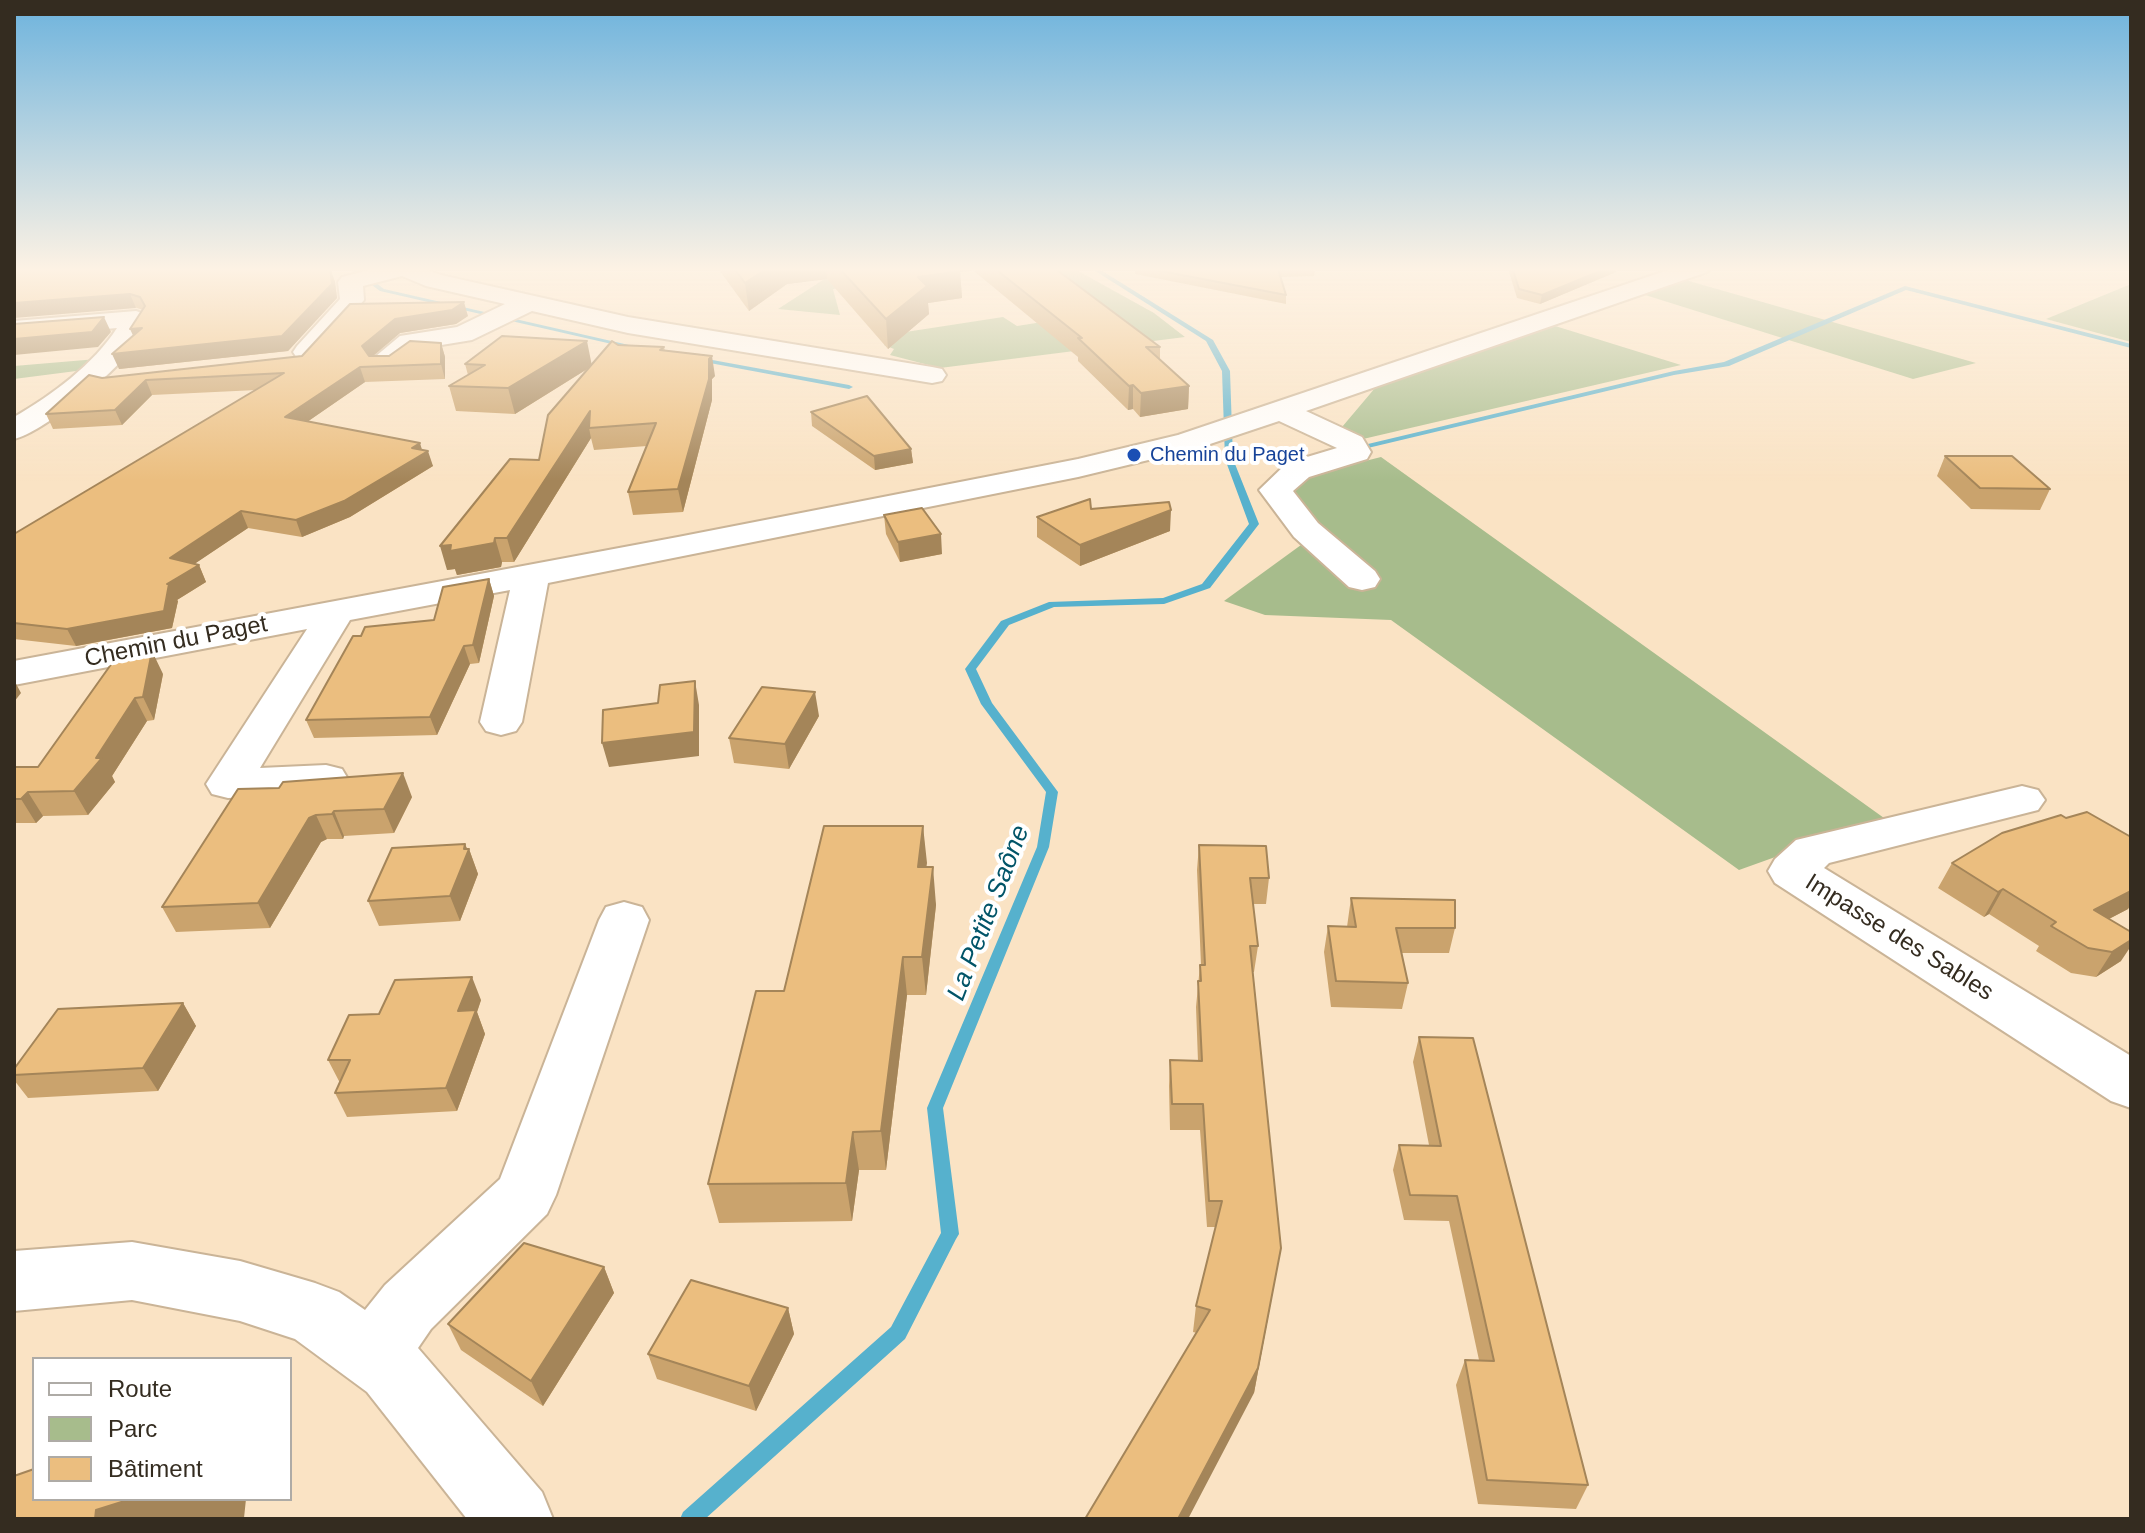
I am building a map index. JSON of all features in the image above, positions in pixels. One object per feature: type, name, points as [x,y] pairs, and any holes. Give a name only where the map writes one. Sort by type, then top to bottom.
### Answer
[{"type":"street","points":[[14,430],[44,412],[115,352],[124,339]]},
{"type":"street","points":[[281,350],[297,361],[319,339]]},
{"type":"street","points":[[384,361],[409,342],[432,339]]},
{"type":"street","points":[[710,339],[932,375]]},
{"type":"street","name":"Chemin du Paget","points":[[14,673],[1062,471],[1227,430],[1486,339]]},
{"type":"street","points":[[1284,412],[1351,443],[1356,452],[1298,470],[1275,490],[1306,530],[1362,579]]},
{"type":"street","points":[[501,722],[531,575]]},
{"type":"street","points":[[326,779],[228,784],[337,611]]},
{"type":"street","name":"Impasse des Sables","points":[[2022,800],[1813,851],[1792,871],[2131,1085]]},
{"type":"street","points":[[372,1356],[408,1307],[525,1195],[624,920]]},
{"type":"street","points":[[14,1281],[132,1271],[240,1291],[315,1314],[391,1369],[515,1519]]},
{"type":"green space","points":[[892,339],[1173,339],[940,368],[890,355],[894,349],[884,345]]},
{"type":"green space","points":[[1514,339],[1596,339],[1681,365],[1363,439],[1342,427],[1375,388]]},
{"type":"green space","points":[[1784,339],[1890,339],[1976,363],[1913,379]]},
{"type":"green space","points":[[97,359],[84,370],[14,379],[14,366]]},
{"type":"green space","points":[[1381,457],[1884,818],[1739,870],[1391,620],[1265,615],[1224,601],[1301,545],[1284,492],[1310,475]]},
{"type":"building","points":[[130,339],[258,339],[112,354]]},
{"type":"building","points":[[318,339],[371,339],[362,346],[369,356],[389,356],[410,341],[441,343],[441,364],[360,367],[285,417],[420,443],[412,448],[428,451],[344,501],[296,520],[241,511],[170,558],[199,565],[167,584],[164,611],[67,629],[14,623],[14,534],[284,373],[146,380],[115,410],[46,414],[89,375],[102,378],[302,356]]},
{"type":"building","points":[[499,339],[587,341],[508,388],[449,386],[485,365],[465,364]]},
{"type":"building","points":[[1079,339],[1149,339],[1160,347],[1146,347],[1189,386],[1141,393],[1133,385],[1129,386]]},
{"type":"building","points":[[612,341],[618,345],[664,347],[660,350],[712,356],[709,359],[709,379],[678,489],[628,492],[656,423],[589,428],[590,411],[507,538],[495,538],[494,543],[450,551],[451,545],[440,546],[510,459],[539,460],[548,415]]},
{"type":"building","points":[[867,396],[911,449],[874,456],[811,412]]},
{"type":"building","points":[[1945,456],[2012,456],[2050,489],[1980,488]]},
{"type":"building","points":[[1090,499],[1091,509],[1169,502],[1171,510],[1080,545],[1037,517]]},
{"type":"building","points":[[922,508],[941,534],[898,542],[884,515]]},
{"type":"building","points":[[489,579],[473,645],[464,646],[430,717],[306,720],[353,636],[361,636],[365,627],[434,620],[443,587]]},
{"type":"building","points":[[152,651],[143,697],[135,698],[96,758],[102,758],[74,791],[28,792],[21,799],[14,799],[14,767],[38,767],[117,656]]},
{"type":"building","points":[[695,681],[694,732],[602,743],[603,710],[658,703],[660,685]]},
{"type":"building","points":[[762,687],[815,692],[785,744],[729,738]]},
{"type":"building","points":[[403,773],[384,809],[334,811],[309,818],[258,903],[162,907],[238,789],[279,788],[283,782]]},
{"type":"building","points":[[2087,812],[2131,837],[2131,891],[2094,910],[2131,932],[2131,940],[2112,952],[2088,948],[2051,926],[2056,922],[2003,889],[1998,892],[1952,863],[2002,833],[2061,815],[2066,818]]},
{"type":"building","points":[[824,826],[923,826],[918,867],[933,867],[922,957],[903,957],[881,1131],[853,1132],[846,1183],[708,1184],[756,991],[784,991]]},
{"type":"building","points":[[465,844],[464,849],[469,849],[450,896],[368,901],[392,848]]},
{"type":"building","points":[[1199,845],[1266,846],[1269,878],[1250,878],[1258,946],[1250,946],[1281,1248],[1258,1368],[1178,1519],[1085,1519],[1210,1310],[1196,1306],[1222,1201],[1209,1201],[1203,1104],[1172,1104],[1170,1060],[1202,1061],[1198,981],[1201,981],[1200,965],[1205,965]]},
{"type":"building","points":[[1351,898],[1455,900],[1455,928],[1396,928],[1408,983],[1336,981],[1328,926],[1356,927]]},
{"type":"building","points":[[472,977],[458,1011],[476,1010],[446,1088],[335,1093],[350,1060],[328,1060],[349,1015],[379,1014],[395,980]]},
{"type":"building","points":[[183,1003],[143,1068],[14,1075],[14,1069],[58,1009]]},
{"type":"building","points":[[1419,1037],[1473,1038],[1588,1485],[1487,1480],[1465,1360],[1494,1361],[1457,1196],[1410,1195],[1399,1145],[1441,1146]]},
{"type":"building","points":[[524,1243],[604,1267],[531,1381],[448,1324]]},
{"type":"building","points":[[691,1280],[788,1308],[749,1386],[648,1354]]},
{"type":"building","points":[[32,1470],[32,1501],[125,1501],[96,1510],[95,1519],[14,1519],[14,1476]]},
{"type":"waterway","points":[[596,339],[638,348]]},
{"type":"waterway","name":"La Petite Saône","points":[[690,1519],[898,1333],[950,1234],[935,1108],[1043,847],[1052,792],[987,704],[970,669],[1005,623],[1053,604],[1164,601],[1206,586],[1254,524],[1229,459],[1226,371],[1207,339]]},
{"type":"waterway","points":[[1351,449],[1674,373],[1726,364],[1786,339]]},
{"type":"waterway","points":[[2102,339],[2131,346]]},
{"type":"waterway","points":[[699,359],[849,387]]},
{"type":"place","name":"Chemin du Paget","points":[[1134,455]]}]
